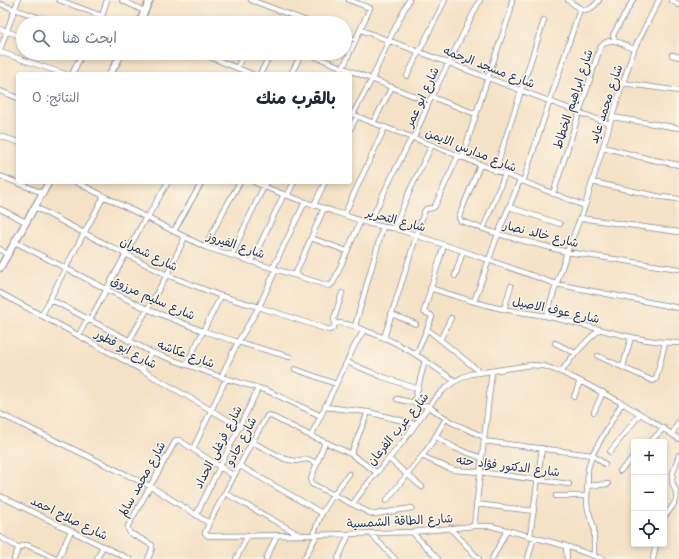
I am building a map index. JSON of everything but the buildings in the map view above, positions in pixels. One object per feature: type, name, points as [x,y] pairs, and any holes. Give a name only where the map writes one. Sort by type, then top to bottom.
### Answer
[{"type":"street","points":[[16,57],[0,51],[18,0]]},
{"type":"street","points":[[59,0],[102,16],[107,0]]},
{"type":"street","points":[[122,0],[144,12]]},
{"type":"street","points":[[142,16],[150,0]]},
{"type":"street","points":[[252,0],[294,16]]},
{"type":"street","points":[[268,6],[270,0]]},
{"type":"street","points":[[349,0],[370,8],[352,49]]},
{"type":"street","points":[[353,115],[372,79],[409,0]]},
{"type":"street","points":[[407,76],[445,0]]},
{"type":"street","name":"شارع ابو عمر","points":[[369,224],[480,0]]},
{"type":"street","points":[[384,338],[424,212],[426,209],[433,208],[435,206],[460,157],[510,13],[512,0]]},
{"type":"street","points":[[568,0],[580,9],[585,10],[594,7],[599,0]]},
{"type":"street","points":[[633,0],[613,35],[615,41],[634,49]]},
{"type":"street","name":"شارع محمد عايد","points":[[546,316],[567,252],[585,206],[634,49],[659,0]]},
{"type":"street","points":[[671,0],[679,5]]},
{"type":"street","points":[[0,4],[34,16]]},
{"type":"street","points":[[474,302],[498,234],[522,181],[580,9]]},
{"type":"street","points":[[495,171],[544,20]]},
{"type":"street","points":[[0,29],[16,34]]},
{"type":"street","name":"شارع مسجد الرحمه","points":[[360,30],[521,89],[610,124]]},
{"type":"street","points":[[352,39],[356,40]]},
{"type":"street","name":"شارع ابراهيم الخطاط","points":[[553,194],[600,48],[604,43],[615,41]]},
{"type":"street","points":[[672,55],[679,57]]},
{"type":"street","points":[[25,60],[59,72]]},
{"type":"street","points":[[73,72],[79,60]]},
{"type":"street","points":[[111,72],[118,60]]},
{"type":"street","points":[[222,60],[247,72]]},
{"type":"street","points":[[237,68],[241,60]]},
{"type":"street","points":[[261,72],[267,60]]},
{"type":"street","points":[[292,72],[298,60]]},
{"type":"street","points":[[324,60],[429,102]]},
{"type":"street","points":[[344,68],[347,60]]},
{"type":"street","points":[[623,82],[679,92]]},
{"type":"street","points":[[373,123],[392,87]]},
{"type":"street","points":[[0,91],[16,97]]},
{"type":"street","points":[[432,97],[476,114]]},
{"type":"street","name":"شارع مدارس الايمن","points":[[353,115],[413,137],[585,206]]},
{"type":"street","points":[[612,117],[679,128]]},
{"type":"street","points":[[344,215],[385,127]]},
{"type":"street","points":[[0,136],[16,141]]},
{"type":"street","points":[[394,228],[410,188],[432,145]]},
{"type":"street","points":[[603,147],[679,165]]},
{"type":"street","name":"شارع خالد نصار","points":[[480,165],[459,218],[461,221],[498,234],[567,252],[679,269]]},
{"type":"street","points":[[483,229],[504,174]]},
{"type":"street","points":[[0,176],[16,182]]},
{"type":"street","points":[[592,182],[661,197],[679,199]]},
{"type":"street","points":[[20,184],[43,193]]},
{"type":"street","points":[[0,268],[48,184]]},
{"type":"street","name":"شارع الفيروز","points":[[80,184],[205,246],[329,286],[334,281],[360,222]]},
{"type":"street","points":[[79,335],[85,323],[89,320],[146,217],[167,184]]},
{"type":"street","points":[[174,231],[201,184]]},
{"type":"street","points":[[205,246],[239,184]]},
{"type":"street","points":[[232,255],[264,184]]},
{"type":"street","name":"شارع التحرير","points":[[264,184],[286,195],[360,222],[383,228],[394,228],[556,284],[679,308]]},
{"type":"street","points":[[252,262],[293,184]]},
{"type":"street","points":[[314,205],[324,184]]},
{"type":"street","points":[[42,315],[104,196]]},
{"type":"street","points":[[221,377],[238,342],[259,307],[274,269],[305,202]]},
{"type":"street","name":"شارع شمران","points":[[35,207],[84,234],[167,275],[221,296],[329,330],[331,330],[335,324]]},
{"type":"street","points":[[509,207],[560,224]]},
{"type":"street","points":[[295,275],[324,208]]},
{"type":"street","points":[[0,209],[26,222]]},
{"type":"street","points":[[580,218],[679,232]]},
{"type":"street","points":[[355,326],[383,228]]},
{"type":"street","points":[[129,341],[167,275],[186,237]]},
{"type":"street","points":[[311,238],[347,251]]},
{"type":"street","name":"شارع سليم مرزوق","points":[[15,242],[148,309],[203,331],[290,357]]},
{"type":"street","points":[[416,355],[432,317],[424,311],[444,245]]},
{"type":"street","points":[[0,249],[7,255]]},
{"type":"street","points":[[455,276],[463,251]]},
{"type":"street","points":[[504,309],[511,286]]},
{"type":"street","name":"شارع عوف الاصيل","points":[[430,288],[474,302],[504,309],[546,316],[600,330],[665,343],[679,343]]},
{"type":"street","name":"شارع ابو قطور","points":[[0,293],[142,370],[240,427]]},
{"type":"street","points":[[342,293],[334,319],[335,324],[337,322],[355,326],[400,345],[455,381]]},
{"type":"street","points":[[186,365],[221,296]]},
{"type":"street","name":"شارع عكاشه","points":[[50,299],[151,352],[226,379],[277,395],[321,416]]},
{"type":"street","points":[[392,314],[416,324]]},
{"type":"street","points":[[440,340],[451,318]]},
{"type":"street","points":[[310,436],[364,330]]},
{"type":"street","points":[[427,330],[480,372]]},
{"type":"street","points":[[561,372],[575,353],[600,330]]},
{"type":"street","points":[[623,367],[631,336]]},
{"type":"street","points":[[555,343],[575,353]]},
{"type":"street","points":[[598,356],[653,381],[656,379],[665,343]]},
{"type":"street","points":[[142,370],[151,352]]},
{"type":"street","points":[[414,403],[425,360]]},
{"type":"street","points":[[347,362],[380,376],[418,389]]},
{"type":"street","name":"شارع عرب الفرعان","points":[[353,504],[376,472],[389,459],[428,406],[440,393],[463,376],[480,372],[531,365],[544,366],[561,372],[603,392],[664,428],[679,439]]},
{"type":"street","points":[[295,369],[336,384]]},
{"type":"street","points":[[474,526],[492,371]]},
{"type":"street","points":[[194,449],[226,379]]},
{"type":"street","points":[[574,397],[580,381]]},
{"type":"street","name":"شارع فرغلى الحداد","points":[[196,514],[258,389]]},
{"type":"street","points":[[594,412],[603,392]]},
{"type":"street","points":[[397,400],[428,406],[451,422],[484,439],[592,455],[606,464]]},
{"type":"street","points":[[594,556],[594,528],[587,503],[588,469],[592,455],[622,403]]},
{"type":"street","points":[[325,407],[368,412],[415,424]]},
{"type":"street","points":[[351,454],[368,412]]},
{"type":"street","points":[[0,414],[150,486],[209,523]]},
{"type":"street","points":[[610,452],[640,414]]},
{"type":"street","name":"شارع جادو","points":[[209,523],[266,416],[269,415],[310,436],[351,454],[376,472]]},
{"type":"street","points":[[386,501],[422,456],[446,418]]},
{"type":"street","points":[[672,434],[679,422]]},
{"type":"street","points":[[653,439],[664,428]]},
{"type":"street","points":[[435,436],[455,448],[482,458]]},
{"type":"street","name":"شارع محمد سالم","points":[[148,559],[152,545],[130,533],[128,526],[176,440],[179,440],[194,449],[234,476]]},
{"type":"street","points":[[252,442],[290,461],[295,462],[307,459],[317,463]]},
{"type":"street","points":[[326,442],[311,482],[374,514],[412,508]]},
{"type":"street","points":[[528,559],[532,537],[542,448]]},
{"type":"street","points":[[667,513],[676,501],[677,495],[672,480],[679,455]]},
{"type":"street","name":"شارع الدكتور فؤاد حته","points":[[422,456],[454,470],[569,484]]},
{"type":"street","points":[[389,459],[422,487]]},
{"type":"street","points":[[620,471],[631,460]]},
{"type":"street","points":[[240,466],[322,513]]},
{"type":"street","points":[[304,559],[315,535],[322,513],[333,494],[349,474]]},
{"type":"street","points":[[587,486],[608,484]]},
{"type":"street","points":[[673,485],[679,490]]},
{"type":"street","points":[[225,493],[299,535]]},
{"type":"street","name":"شارع صلاح احمد","points":[[0,496],[129,559]]},
{"type":"street","points":[[556,496],[587,496]]},
{"type":"street","points":[[476,504],[534,511]]},
{"type":"street","name":"شارع الطاقة الشمسية","points":[[209,523],[205,533],[208,536],[412,532],[474,526],[491,526],[566,546],[603,559]]},
{"type":"street","points":[[450,528],[479,559]]},
{"type":"street","points":[[492,559],[507,530]]},
{"type":"street","points":[[14,559],[19,548],[27,545],[58,559],[71,531]]},
{"type":"street","points":[[412,532],[438,559]]},
{"type":"street","points":[[370,533],[395,559]]},
{"type":"street","points":[[338,559],[348,534]]},
{"type":"street","points":[[236,559],[248,535]]},
{"type":"street","points":[[266,559],[278,535]]},
{"type":"street","points":[[0,537],[19,548]]},
{"type":"street","points":[[97,559],[103,546]]},
{"type":"street","points":[[566,546],[567,559]]},
{"type":"street","points":[[653,559],[655,547]]}]
